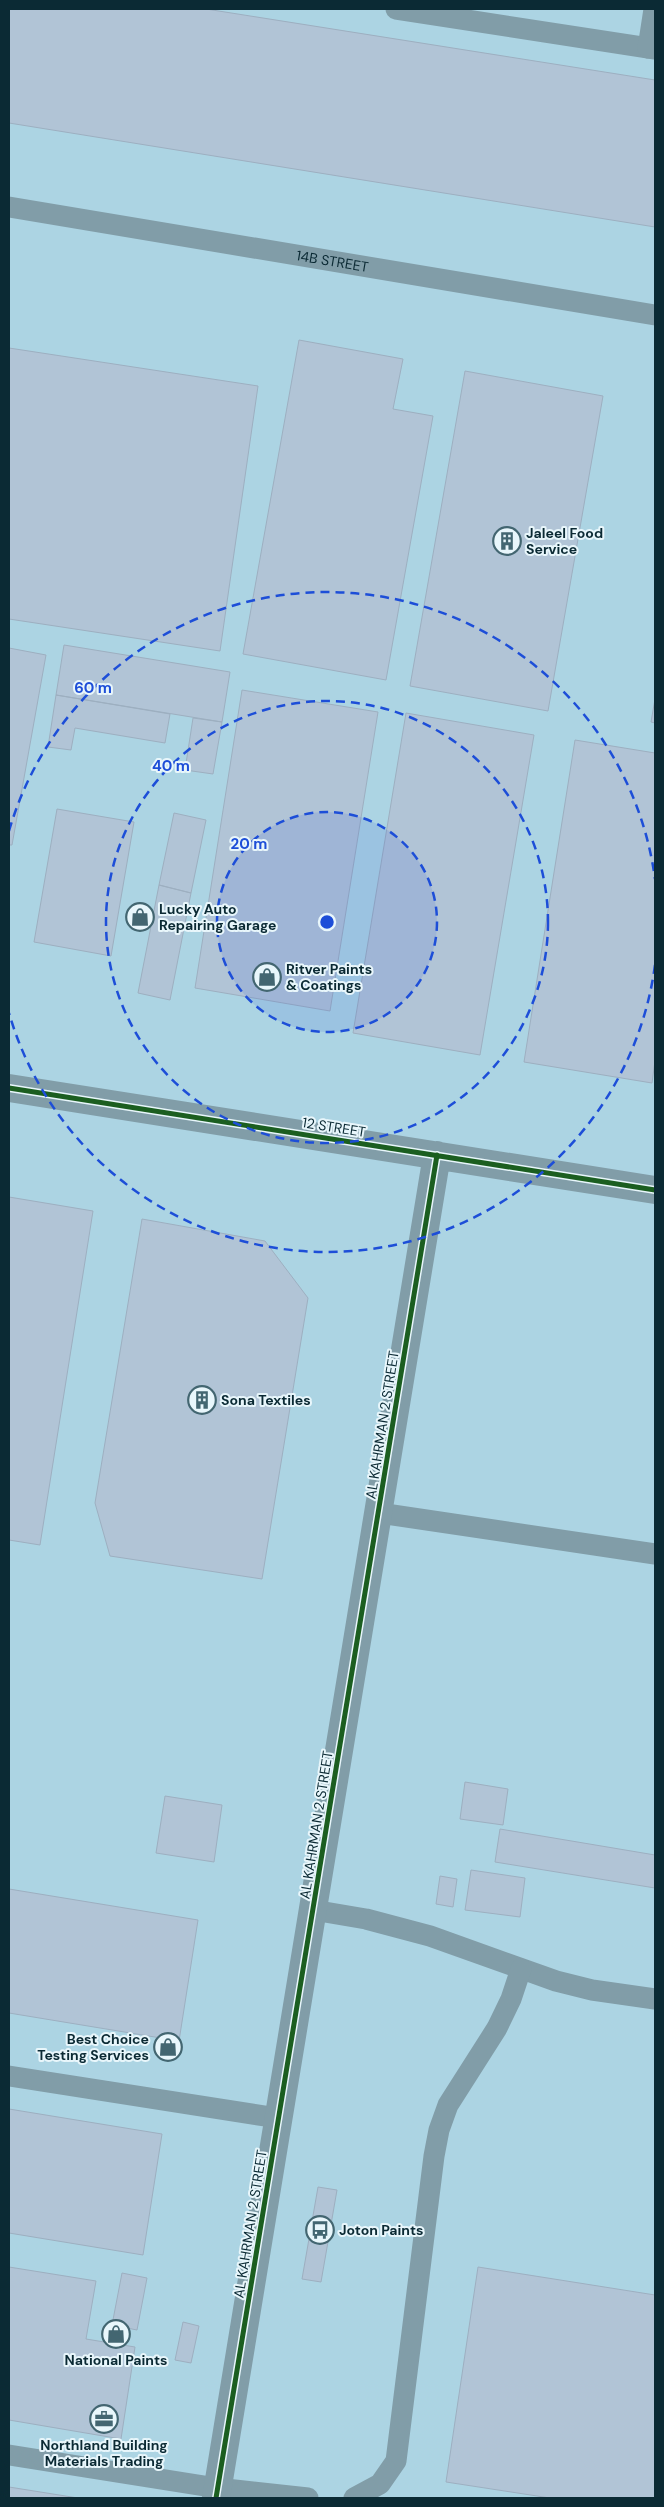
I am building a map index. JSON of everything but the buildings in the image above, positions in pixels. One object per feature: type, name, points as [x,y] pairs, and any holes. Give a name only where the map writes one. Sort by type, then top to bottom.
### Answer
[{"type":"street","name":"12 STREET","points":[[9,1088],[655,1190]]},
{"type":"street","name":"AL KAHRMAN 2 STREET","points":[[217,2493],[437,1155]]},
{"type":"lane","points":[[396,9],[652,48],[654,9]]},
{"type":"lane","name":"14B STREET","points":[[9,207],[655,315]]},
{"type":"lane","points":[[379,1513],[655,1554]]},
{"type":"lane","points":[[313,1910],[366,1919],[430,1936],[521,1969],[592,1990],[655,1999]]},
{"type":"lane","points":[[354,2498],[380,2484],[396,2461],[434,2156],[439,2130],[448,2105],[497,2028],[511,1999],[521,1969]]},
{"type":"lane","points":[[9,2076],[278,2118]]},
{"type":"lane","points":[[9,2455],[217,2493],[308,2498]]},
{"type":"cycle path","points":[[9,1088],[655,1190]]},
{"type":"cycle path","points":[[216,2498],[437,1155]]},
{"type":"place","name":"Jaleel Food Service","points":[[507,541]]},
{"type":"place","name":"Lucky Auto Repairing Garage","points":[[140,917]]},
{"type":"place","name":"Ritver Paints & Coatings","points":[[267,977]]},
{"type":"place","name":"Sona Textiles","points":[[202,1400]]},
{"type":"place","name":"Best Choice Testing Services","points":[[168,2047]]},
{"type":"place","name":"Joton Paints","points":[[320,2230]]},
{"type":"place","name":"National Paints","points":[[116,2334]]},
{"type":"place","name":"Northland Building Materials Trading","points":[[104,2419]]}]
